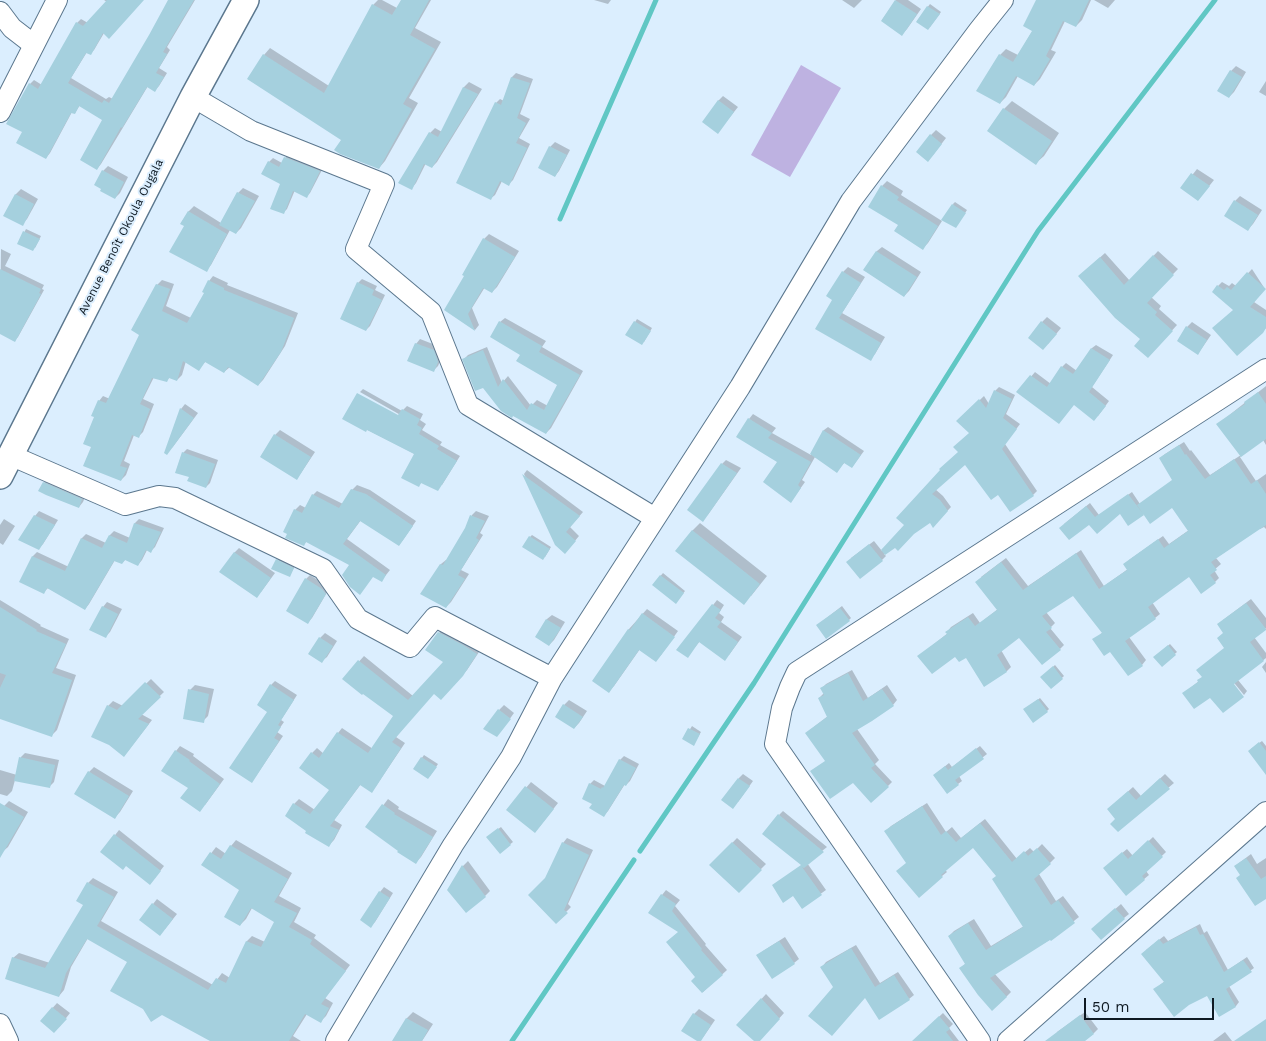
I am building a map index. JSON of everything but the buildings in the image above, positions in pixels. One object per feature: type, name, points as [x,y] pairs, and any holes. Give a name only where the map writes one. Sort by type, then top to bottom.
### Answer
[{"type":"street","points":[[0,112],[57,0]]},
{"type":"street","name":"Avenue Benoît Okoula Ougala","points":[[5,466],[193,97],[246,0]]},
{"type":"street","points":[[336,1041],[453,845],[511,757],[552,678],[740,387],[851,201],[1003,0]]},
{"type":"street","points":[[0,12],[12,28],[34,45]]},
{"type":"street","points":[[193,97],[251,131],[384,184],[356,249],[430,312],[468,405],[655,518]]},
{"type":"street","points":[[980,1041],[775,744],[782,708],[790,687],[797,672],[1266,369]]},
{"type":"street","points":[[5,466],[126,505],[159,496],[175,498],[323,569],[358,619],[410,647],[435,618],[552,678]]},
{"type":"street","points":[[1008,1041],[1266,812]]},
{"type":"street","points":[[0,1024],[8,1041]]},
{"type":"shaded area","points":[[801,65],[841,88],[790,177],[751,155]]},
{"type":"waterway","points":[[560,219],[656,0]]},
{"type":"waterway","points":[[640,851],[754,683],[1038,231],[1215,0]]},
{"type":"waterway","points":[[512,1041],[634,860]]}]
